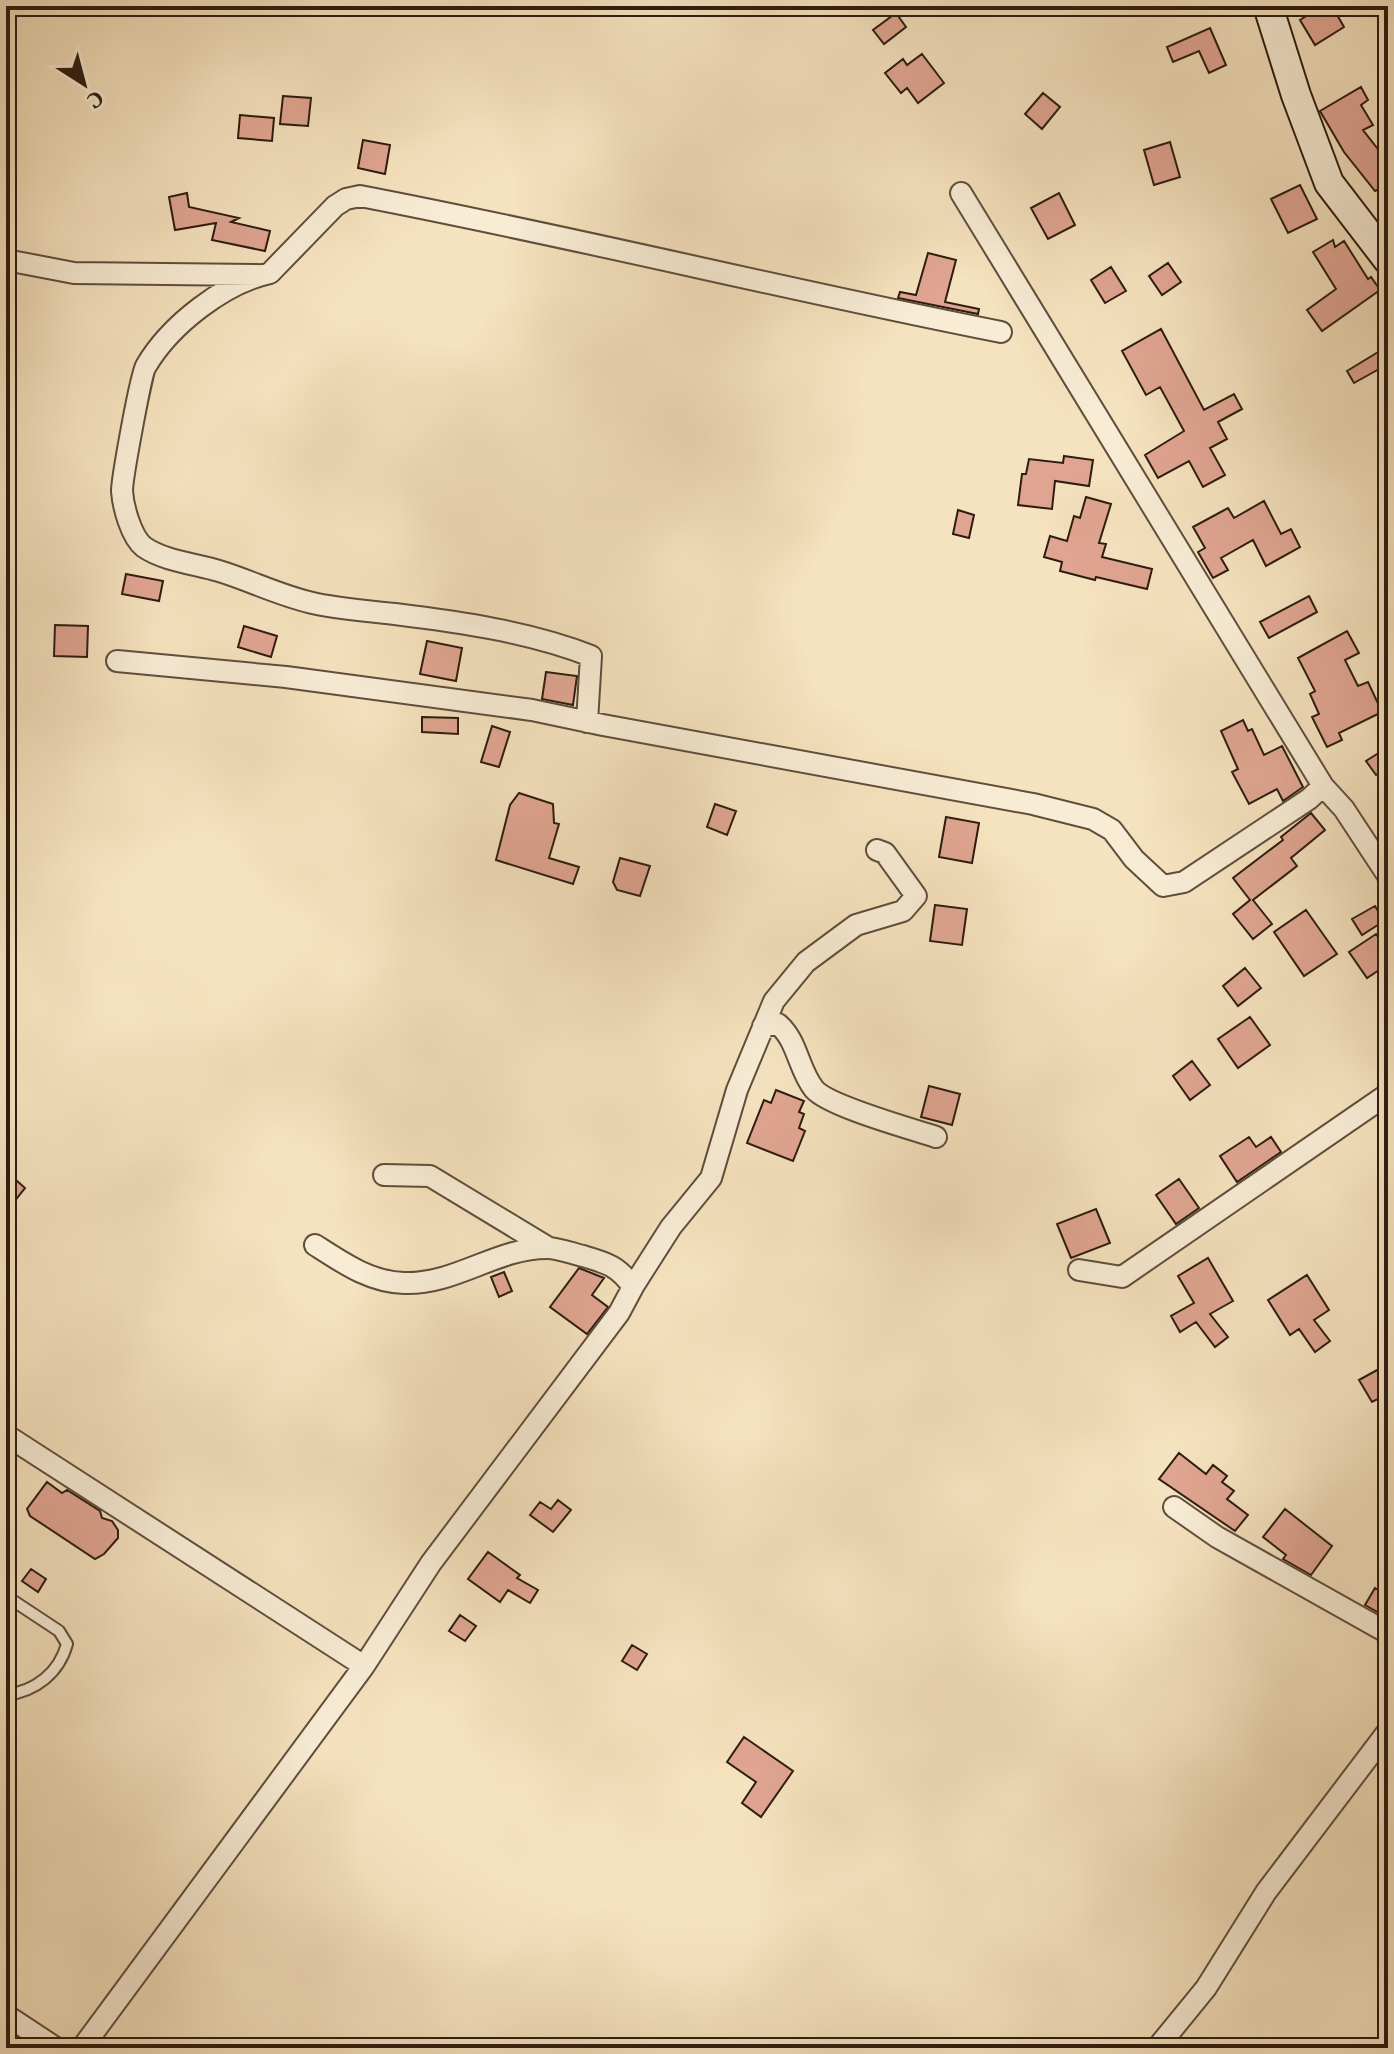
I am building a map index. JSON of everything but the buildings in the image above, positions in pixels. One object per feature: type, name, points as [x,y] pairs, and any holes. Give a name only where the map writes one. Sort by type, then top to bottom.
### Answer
[{"type":"street","points":[[1268,6],[1296,95],[1329,183],[1388,260]]},
{"type":"street","points":[[961,193],[1323,786],[1344,809],[1388,876]]},
{"type":"street","points":[[6,260],[74,273],[270,273],[335,206],[346,199],[360,196],[531,229],[807,293],[1001,332]]},
{"type":"street","points":[[257,275],[201,306],[169,336],[144,368],[122,491],[131,527],[142,546],[267,590],[317,604],[422,617],[556,642],[591,656],[587,722]]},
{"type":"street","points":[[117,661],[286,677],[532,710],[1033,804],[1093,819],[1112,830],[1134,859],[1163,886],[1184,882],[1309,799],[1323,786]]},
{"type":"street","points":[[82,2048],[364,1666],[431,1563],[619,1313],[671,1227],[711,1178],[737,1090],[774,1001],[806,962],[856,925],[903,911],[916,896],[885,853],[877,850]]},
{"type":"street","points":[[763,1026],[778,1024],[788,1032],[815,1090],[850,1108],[936,1137]]},
{"type":"street","points":[[1079,1270],[1122,1277],[1388,1094]]},
{"type":"street","points":[[384,1175],[430,1176],[549,1248],[604,1262],[622,1271],[633,1287]]},
{"type":"street","points":[[315,1245],[373,1278],[405,1283],[449,1278],[524,1250],[549,1248]]},
{"type":"street","points":[[6,1435],[364,1666]]},
{"type":"street","points":[[1174,1507],[1217,1537],[1388,1633]]},
{"type":"street","points":[[1157,2048],[1206,1988],[1266,1892],[1388,1731]]},
{"type":"street","points":[[6,2015],[56,2048]]},
{"type":"lane","points":[[6,1596],[59,1631],[67,1644],[62,1659],[51,1675],[23,1693],[6,1695]]}]
